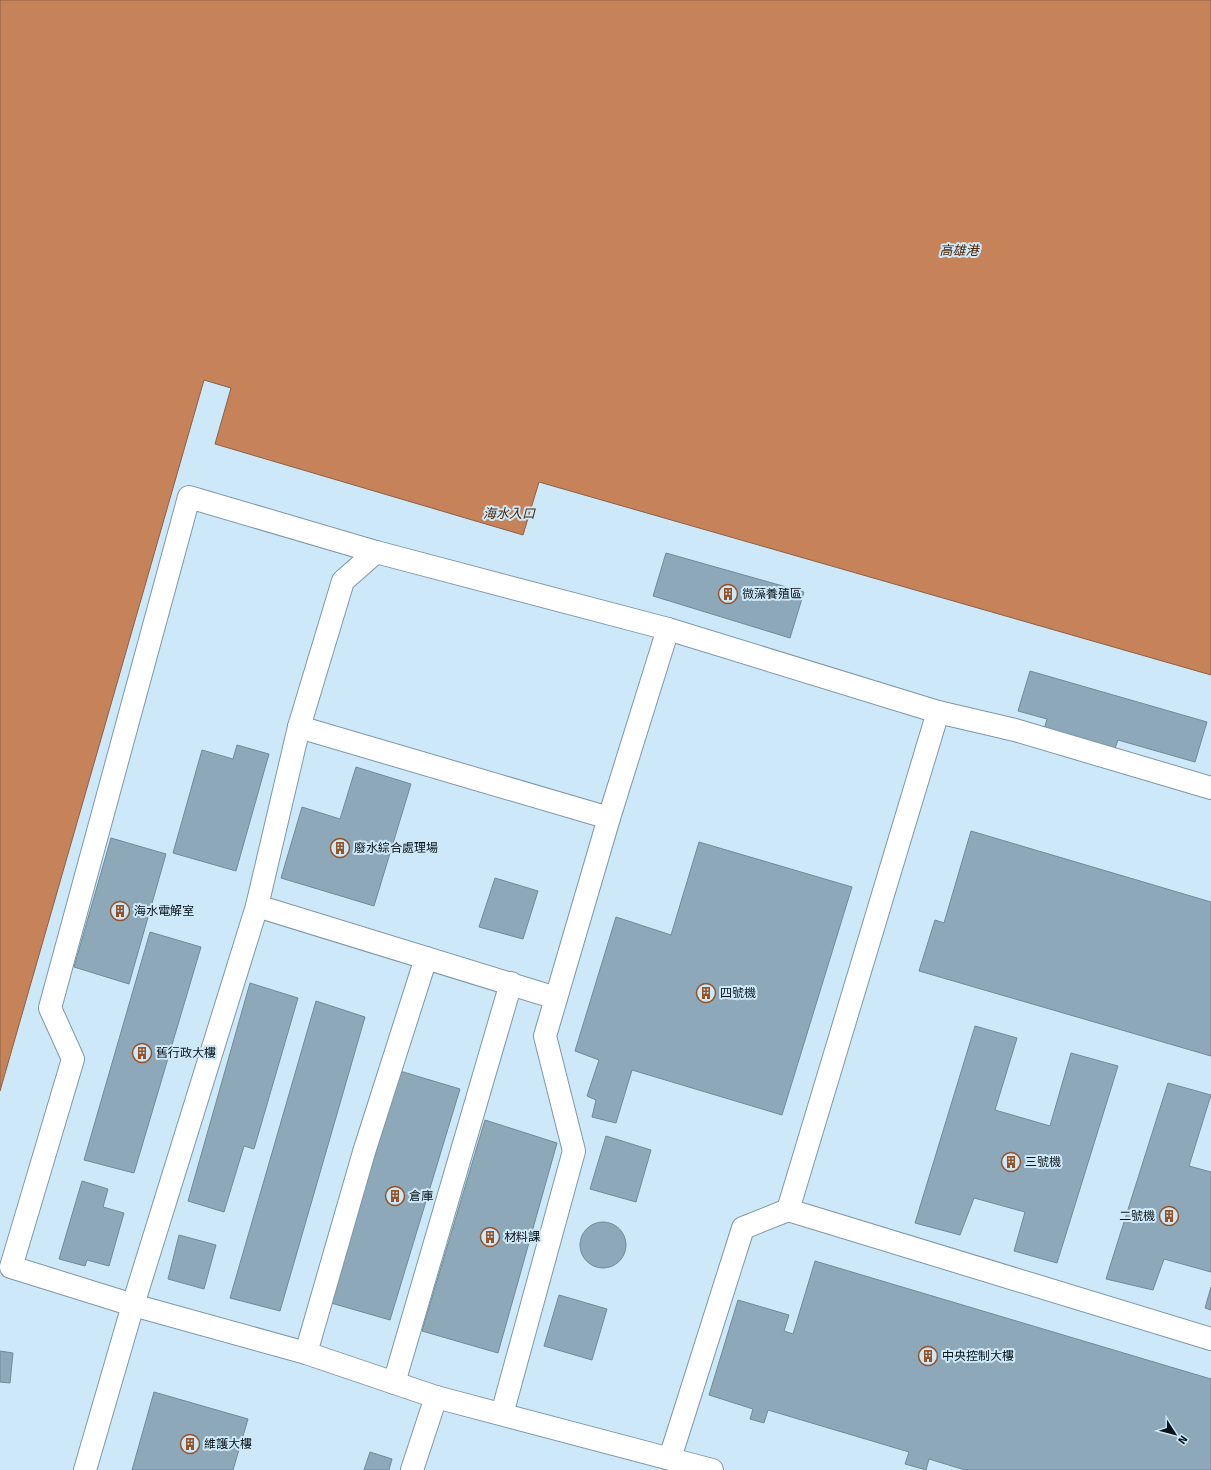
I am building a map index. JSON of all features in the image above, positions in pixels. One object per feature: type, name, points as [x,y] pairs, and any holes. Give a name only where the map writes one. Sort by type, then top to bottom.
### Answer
[{"type":"lane","points":[[712,1470],[436,1397],[306,1353],[133,1305],[11,1267],[73,1059],[50,1008],[189,498],[376,552],[668,629],[938,712],[1015,730],[1211,788]]},
{"type":"lane","points":[[85,1470],[133,1305],[257,906],[299,727],[343,581],[376,552]]},
{"type":"lane","points":[[502,1414],[574,1151],[545,1036],[668,629]]},
{"type":"lane","points":[[788,1210],[938,712]]},
{"type":"lane","points":[[299,727],[610,818]]},
{"type":"lane","points":[[257,906],[556,998]]},
{"type":"lane","points":[[306,1353],[364,1152],[426,958]]},
{"type":"lane","points":[[394,1383],[511,983]]},
{"type":"lane","points":[[670,1458],[743,1228],[788,1210],[1211,1338]]},
{"type":"lane","points":[[412,1470],[436,1397]]},
{"type":"water","name":"高雄港","points":[[0,0],[1211,0],[1211,675],[539,482],[523,535],[215,444],[231,388],[204,380],[0,1091]]},
{"type":"building","name":"微藻養殖區","points":[[666,553],[804,592],[790,638],[653,596]]},
{"type":"building","points":[[1030,671],[1207,722],[1195,762],[1118,740],[1113,754],[1043,733],[1047,719],[1018,711]]},
{"type":"building","points":[[237,745],[269,754],[236,871],[173,853],[202,750],[233,759]]},
{"type":"building","name":"廢水綜合處理場","points":[[356,767],[411,784],[374,906],[281,878],[302,807],[340,819]]},
{"type":"building","points":[[971,831],[1211,902],[1211,1056],[919,971],[935,920],[944,923]]},
{"type":"building","name":"海水電解室","points":[[111,838],[166,854],[129,984],[74,967]]},
{"type":"building","name":"四號機","points":[[699,842],[852,887],[782,1115],[632,1070],[616,1123],[592,1117],[596,1100],[587,1096],[599,1060],[575,1051],[616,917],[671,935]]},
{"type":"building","points":[[495,878],[538,891],[523,939],[479,927]]},
{"type":"building","name":"舊行政大樓","points":[[150,932],[201,947],[134,1173],[84,1160]]},
{"type":"building","points":[[250,983],[298,998],[254,1149],[244,1146],[224,1212],[188,1201]]},
{"type":"building","points":[[316,1001],[365,1017],[280,1311],[230,1298]]},
{"type":"building","name":"三號機","points":[[975,1026],[1017,1038],[995,1110],[1050,1126],[1071,1053],[1118,1066],[1057,1263],[1014,1251],[1025,1212],[974,1198],[960,1235],[915,1223]]},
{"type":"building","name":"倉庫","points":[[400,1071],[460,1089],[390,1320],[331,1303]]},
{"type":"building","name":"二號機","points":[[1168,1083],[1211,1095],[1189,1166],[1211,1172],[1211,1272],[1164,1259],[1153,1290],[1106,1279]]},
{"type":"building","name":"材料課","points":[[485,1120],[557,1143],[498,1353],[422,1331]]},
{"type":"building","points":[[606,1136],[651,1150],[636,1202],[590,1189]]},
{"type":"building","points":[[82,1181],[108,1189],[103,1207],[124,1213],[109,1266],[87,1260],[85,1266],[59,1259]]},
{"type":"building","points":[[598,1222],[608,1222],[616,1226],[622,1232],[626,1240],[626,1250],[622,1258],[616,1264],[608,1268],[598,1268],[590,1264],[584,1258],[580,1250],[580,1240],[584,1232],[590,1226]]},
{"type":"building","points":[[179,1235],[216,1245],[204,1289],[168,1279]]},
{"type":"building","name":"中央控制大樓","points":[[815,1261],[1211,1379],[1211,1470],[965,1470],[929,1459],[926,1470],[905,1464],[909,1452],[768,1410],[764,1423],[750,1419],[753,1409],[709,1395],[738,1300],[789,1315],[784,1331],[793,1334]]},
{"type":"building","points":[[1211,1287],[1211,1310],[1205,1308]]},
{"type":"building","points":[[559,1295],[607,1309],[592,1360],[544,1346]]},
{"type":"building","points":[[0,1351],[13,1353],[10,1383],[0,1382]]},
{"type":"building","name":"維護大樓","points":[[154,1392],[248,1419],[233,1470],[132,1470]]},
{"type":"building","points":[[370,1452],[392,1459],[389,1470],[364,1470]]},
{"type":"place","name":"微藻養殖區","points":[[728,594]]},
{"type":"place","name":"廢水綜合處理場","points":[[340,848]]},
{"type":"place","name":"海水電解室","points":[[120,911]]},
{"type":"place","name":"四號機","points":[[706,993]]},
{"type":"place","name":"舊行政大樓","points":[[142,1053]]},
{"type":"place","name":"三號機","points":[[1011,1162]]},
{"type":"place","name":"倉庫","points":[[395,1196]]},
{"type":"place","name":"二號機","points":[[1169,1216]]},
{"type":"place","name":"材料課","points":[[490,1237]]},
{"type":"place","name":"中央控制大樓","points":[[928,1356]]},
{"type":"place","name":"維護大樓","points":[[190,1444]]},
{"type":"water label","name":"海水入口","points":[[509,514]]}]
